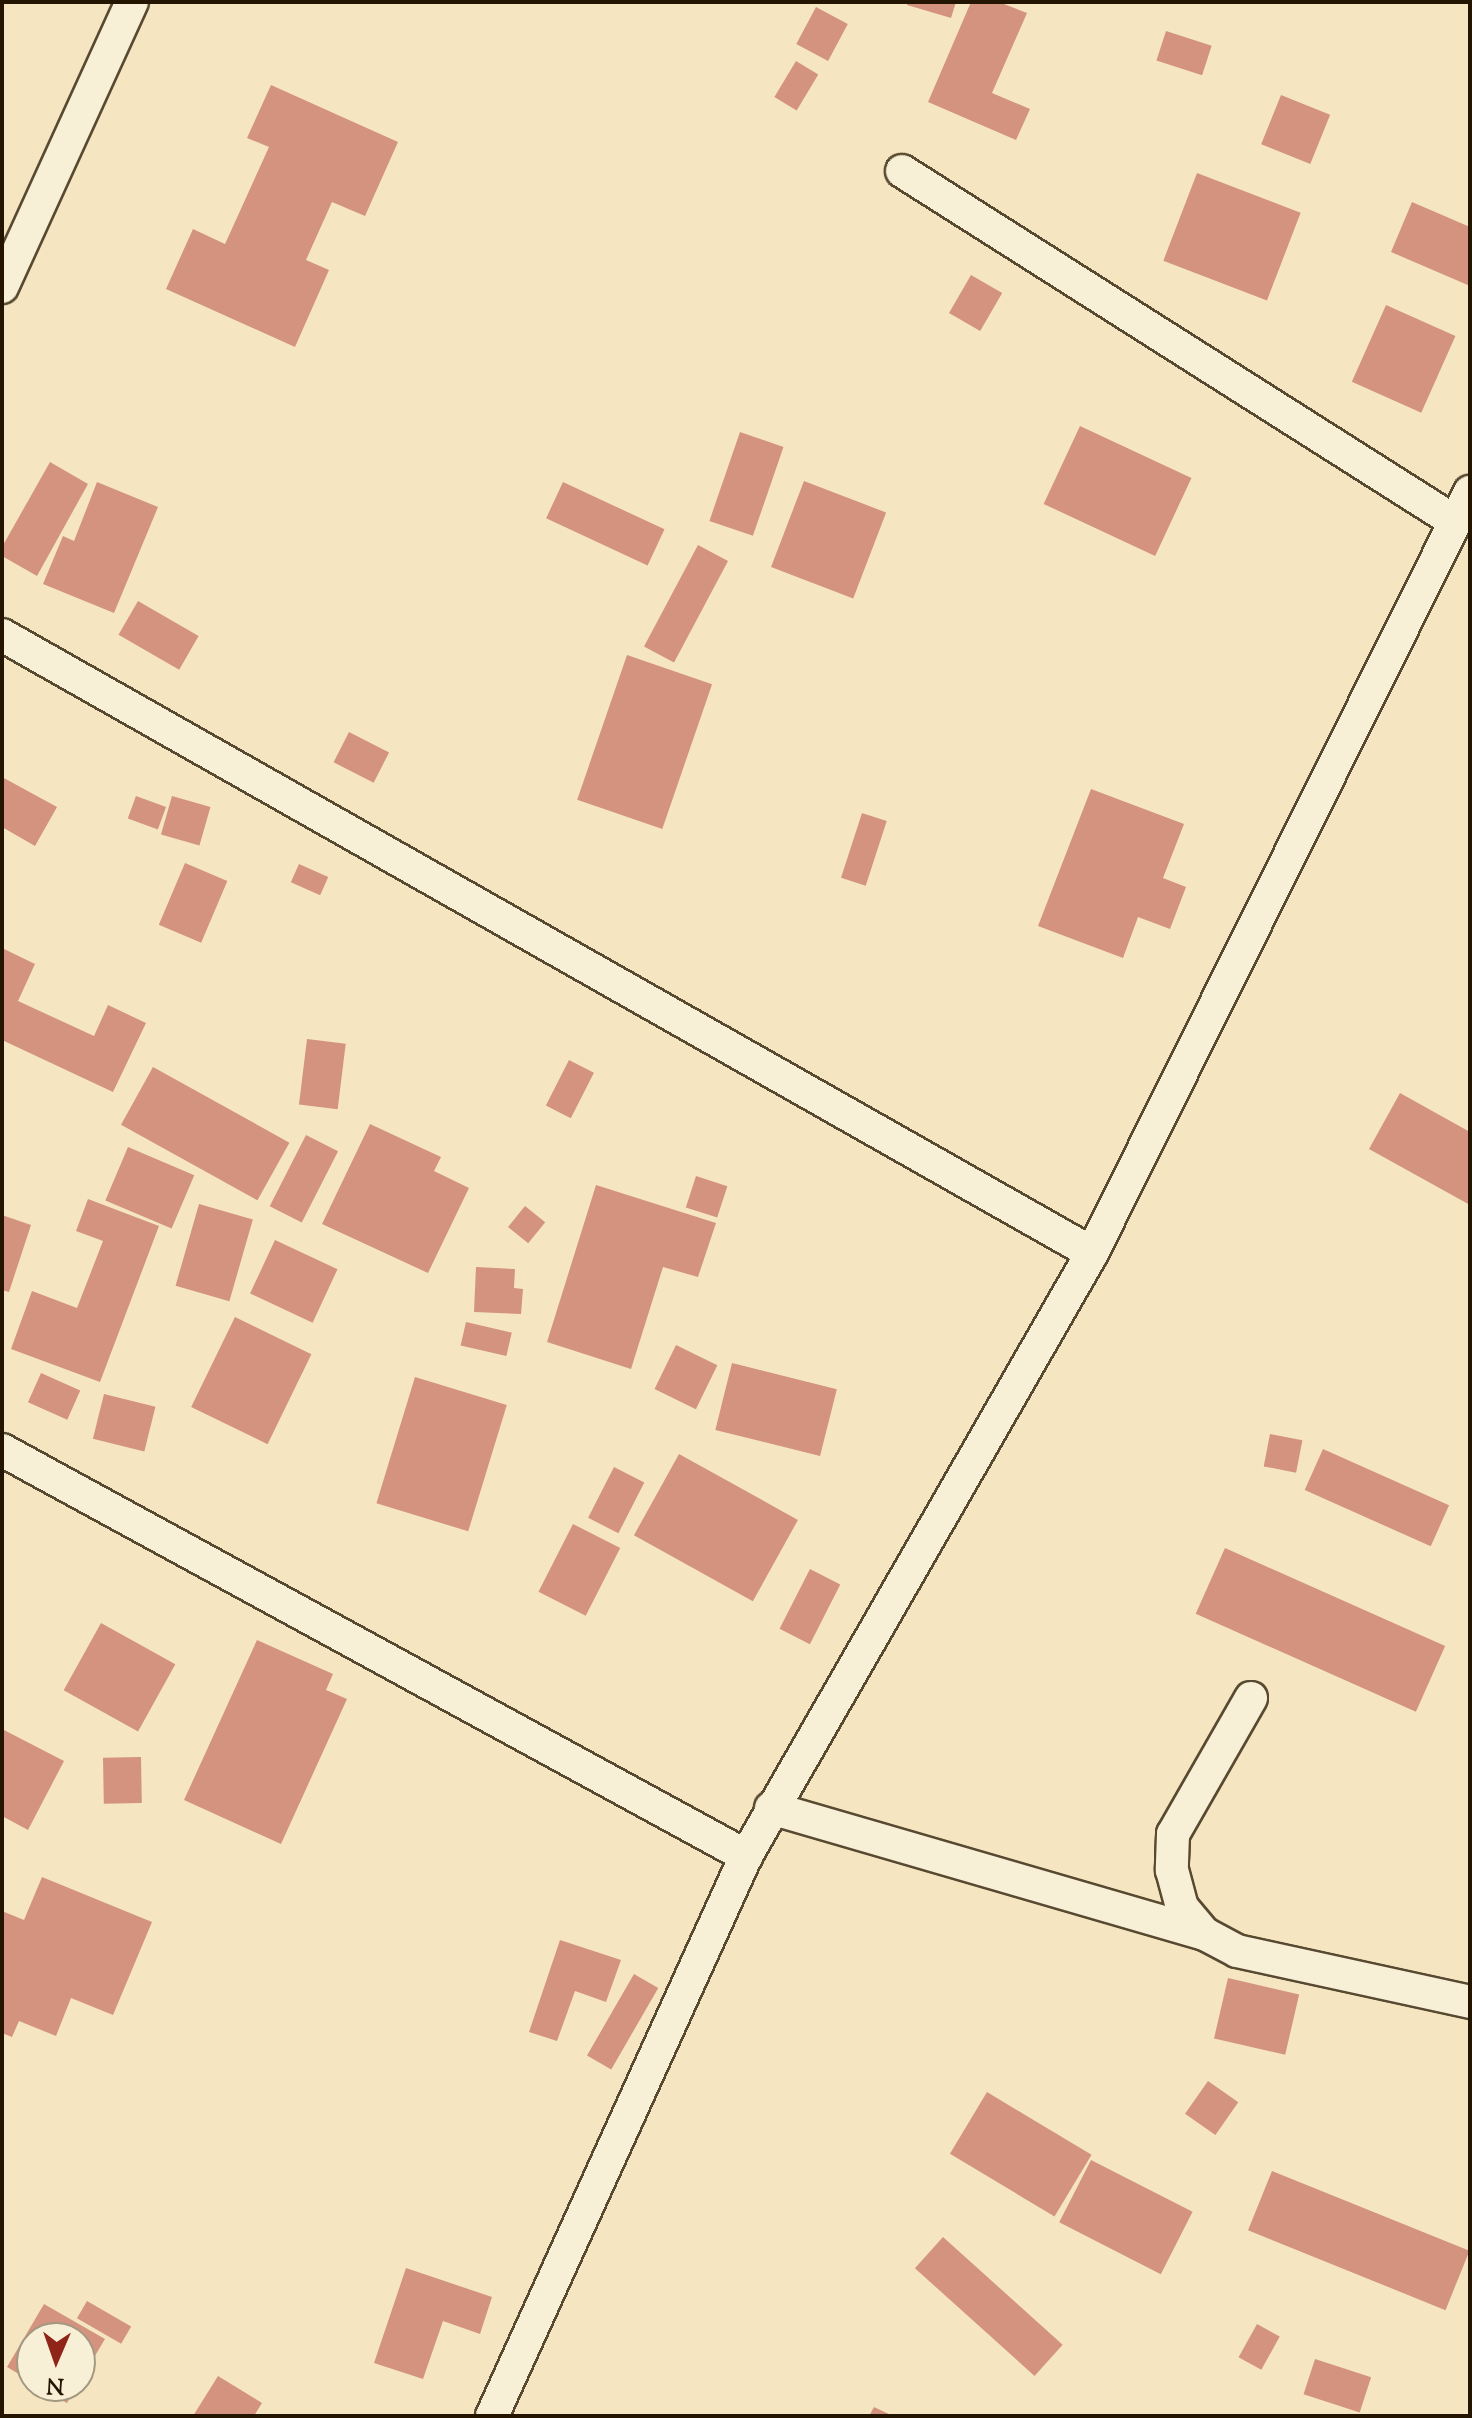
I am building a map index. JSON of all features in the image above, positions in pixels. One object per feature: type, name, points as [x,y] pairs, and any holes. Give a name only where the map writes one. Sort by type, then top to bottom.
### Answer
[{"type":"street","points":[[2,287],[132,2]]},
{"type":"street","points":[[902,171],[1454,521]]},
{"type":"street","points":[[492,2416],[746,1856],[1092,1253],[1470,492]]},
{"type":"street","points":[[2,635],[1092,1253]]},
{"type":"street","points":[[2,1450],[746,1856]]},
{"type":"street","points":[[1205,1934],[1182,1907],[1172,1870],[1173,1834],[1251,1698]]},
{"type":"street","points":[[771,1808],[1205,1934],[1237,1951],[1272,1961],[1470,2002]]},
{"type":"building","points":[[907,2],[956,2],[951,18],[907,5]]},
{"type":"building","points":[[971,2],[999,2],[1027,13],[992,93],[1030,109],[1016,140],[928,102]]},
{"type":"building","points":[[816,7],[848,24],[828,61],[796,44]]},
{"type":"building","points":[[1166,31],[1212,46],[1202,75],[1156,60]]},
{"type":"building","points":[[796,61],[818,74],[797,110],[774,97]]},
{"type":"building","points":[[271,85],[398,142],[365,216],[332,202],[306,260],[329,270],[295,347],[166,289],[193,229],[225,244],[269,147],[247,138]]},
{"type":"building","points":[[1281,95],[1330,115],[1310,164],[1261,144]]},
{"type":"building","points":[[1197,173],[1301,213],[1267,301],[1163,261]]},
{"type":"building","points":[[1412,202],[1470,227],[1470,286],[1391,252]]},
{"type":"building","points":[[971,275],[1002,293],[980,331],[949,313]]},
{"type":"building","points":[[1386,305],[1455,336],[1421,413],[1352,382]]},
{"type":"building","points":[[1080,426],[1191,478],[1155,556],[1044,504]]},
{"type":"building","points":[[740,432],[783,447],[753,536],[709,521]]},
{"type":"building","points":[[50,462],[88,484],[37,576],[2,556],[2,547]]},
{"type":"building","points":[[804,481],[886,513],[853,598],[771,567]]},
{"type":"building","points":[[97,482],[158,507],[114,613],[43,584],[63,536],[74,541]]},
{"type":"building","points":[[563,482],[665,529],[648,566],[546,518]]},
{"type":"building","points":[[698,545],[728,561],[674,663],[644,647]]},
{"type":"building","points":[[138,601],[199,636],[179,670],[118,635]]},
{"type":"building","points":[[627,655],[712,684],[662,829],[577,800]]},
{"type":"building","points":[[349,732],[389,752],[374,783],[334,762]]},
{"type":"building","points":[[2,777],[57,807],[35,846],[2,827]]},
{"type":"building","points":[[1091,789],[1184,824],[1163,878],[1186,887],[1170,929],[1138,917],[1123,958],[1038,926]]},
{"type":"building","points":[[136,796],[166,807],[158,829],[128,819]]},
{"type":"building","points":[[172,796],[210,807],[199,845],[161,834]]},
{"type":"building","points":[[862,813],[887,821],[866,886],[841,878]]},
{"type":"building","points":[[185,863],[227,881],[201,943],[159,925]]},
{"type":"building","points":[[299,864],[328,877],[320,895],[291,882]]},
{"type":"building","points":[[2,948],[35,964],[18,1001],[94,1036],[108,1005],[146,1023],[113,1092],[2,1040]]},
{"type":"building","points":[[307,1039],[346,1044],[338,1109],[299,1105]]},
{"type":"building","points":[[569,1060],[594,1073],[571,1118],[546,1105]]},
{"type":"building","points":[[153,1067],[289,1143],[257,1200],[121,1125]]},
{"type":"building","points":[[1400,1093],[1470,1132],[1470,1205],[1369,1149]]},
{"type":"building","points":[[370,1124],[441,1157],[434,1171],[469,1188],[428,1273],[322,1224]]},
{"type":"building","points":[[306,1135],[338,1151],[302,1223],[270,1206]]},
{"type":"building","points":[[128,1147],[194,1175],[172,1229],[105,1200]]},
{"type":"building","points":[[696,1176],[727,1186],[717,1218],[686,1207]]},
{"type":"building","points":[[596,1185],[716,1223],[698,1277],[663,1267],[631,1369],[547,1342]]},
{"type":"building","points":[[88,1199],[159,1226],[100,1382],[11,1349],[32,1291],[77,1308],[103,1241],[76,1231]]},
{"type":"building","points":[[199,1204],[253,1219],[229,1301],[176,1286]]},
{"type":"building","points":[[525,1206],[545,1222],[528,1243],[508,1227]]},
{"type":"building","points":[[2,1215],[31,1225],[9,1292],[2,1290]]},
{"type":"building","points":[[275,1240],[338,1269],[313,1323],[250,1293]]},
{"type":"building","points":[[476,1267],[515,1269],[514,1288],[523,1289],[521,1314],[474,1312]]},
{"type":"building","points":[[235,1317],[311,1354],[268,1444],[191,1407]]},
{"type":"building","points":[[466,1322],[512,1333],[506,1356],[461,1345]]},
{"type":"building","points":[[676,1345],[717,1365],[696,1409],[655,1389]]},
{"type":"building","points":[[732,1363],[837,1389],[820,1456],[715,1430]]},
{"type":"building","points":[[41,1373],[80,1390],[67,1420],[28,1402]]},
{"type":"building","points":[[415,1377],[507,1405],[468,1531],[376,1503]]},
{"type":"building","points":[[104,1394],[155,1407],[144,1451],[93,1439]]},
{"type":"building","points":[[1270,1434],[1302,1440],[1296,1473],[1264,1466]]},
{"type":"building","points":[[1323,1449],[1449,1505],[1431,1546],[1305,1490]]},
{"type":"building","points":[[679,1454],[798,1520],[753,1601],[634,1535]]},
{"type":"building","points":[[614,1467],[644,1482],[618,1533],[588,1518]]},
{"type":"building","points":[[573,1524],[620,1548],[586,1616],[538,1592]]},
{"type":"building","points":[[1225,1548],[1445,1646],[1416,1712],[1196,1614]]},
{"type":"building","points":[[810,1569],[840,1584],[810,1644],[780,1629]]},
{"type":"building","points":[[101,1623],[175,1664],[138,1732],[64,1690]]},
{"type":"building","points":[[257,1640],[333,1674],[326,1690],[347,1699],[281,1844],[184,1800]]},
{"type":"building","points":[[2,1729],[64,1761],[28,1830],[2,1816]]},
{"type":"building","points":[[141,1757],[142,1803],[104,1804],[103,1758]]},
{"type":"building","points":[[42,1877],[152,1922],[113,2015],[71,1998],[56,2036],[19,2021],[12,2037],[2,2033],[2,1911],[24,1920]]},
{"type":"building","points":[[560,1940],[621,1960],[606,2002],[575,1991],[557,2041],[529,2032]]},
{"type":"building","points":[[634,1974],[658,1988],[611,2069],[587,2055]]},
{"type":"building","points":[[1228,1978],[1299,1994],[1285,2055],[1214,2038]]},
{"type":"building","points":[[1208,2081],[1238,2102],[1215,2135],[1185,2114]]},
{"type":"building","points":[[987,2092],[1092,2155],[1054,2217],[950,2154]]},
{"type":"building","points":[[1091,2160],[1193,2212],[1161,2274],[1059,2222]]},
{"type":"building","points":[[1272,2171],[1469,2251],[1446,2310],[1248,2230]]},
{"type":"building","points":[[943,2237],[1063,2345],[1035,2376],[915,2268]]},
{"type":"building","points":[[406,2268],[492,2297],[480,2334],[443,2321],[423,2379],[374,2363]]},
{"type":"building","points":[[87,2301],[131,2326],[121,2344],[96,2329],[96,2322],[83,2322],[77,2318]]},
{"type":"building","points":[[44,2304],[75,2322],[33,2322]]},
{"type":"building","points":[[1257,2324],[1280,2337],[1261,2370],[1239,2357]]},
{"type":"building","points":[[96,2334],[105,2339],[96,2354]]},
{"type":"building","points":[[16,2352],[16,2372],[7,2367]]},
{"type":"building","points":[[1315,2359],[1371,2377],[1360,2412],[1304,2394]]},
{"type":"building","points":[[218,2376],[262,2403],[254,2416],[193,2416]]},
{"type":"building","points":[[874,2407],[893,2416],[869,2416]]}]
